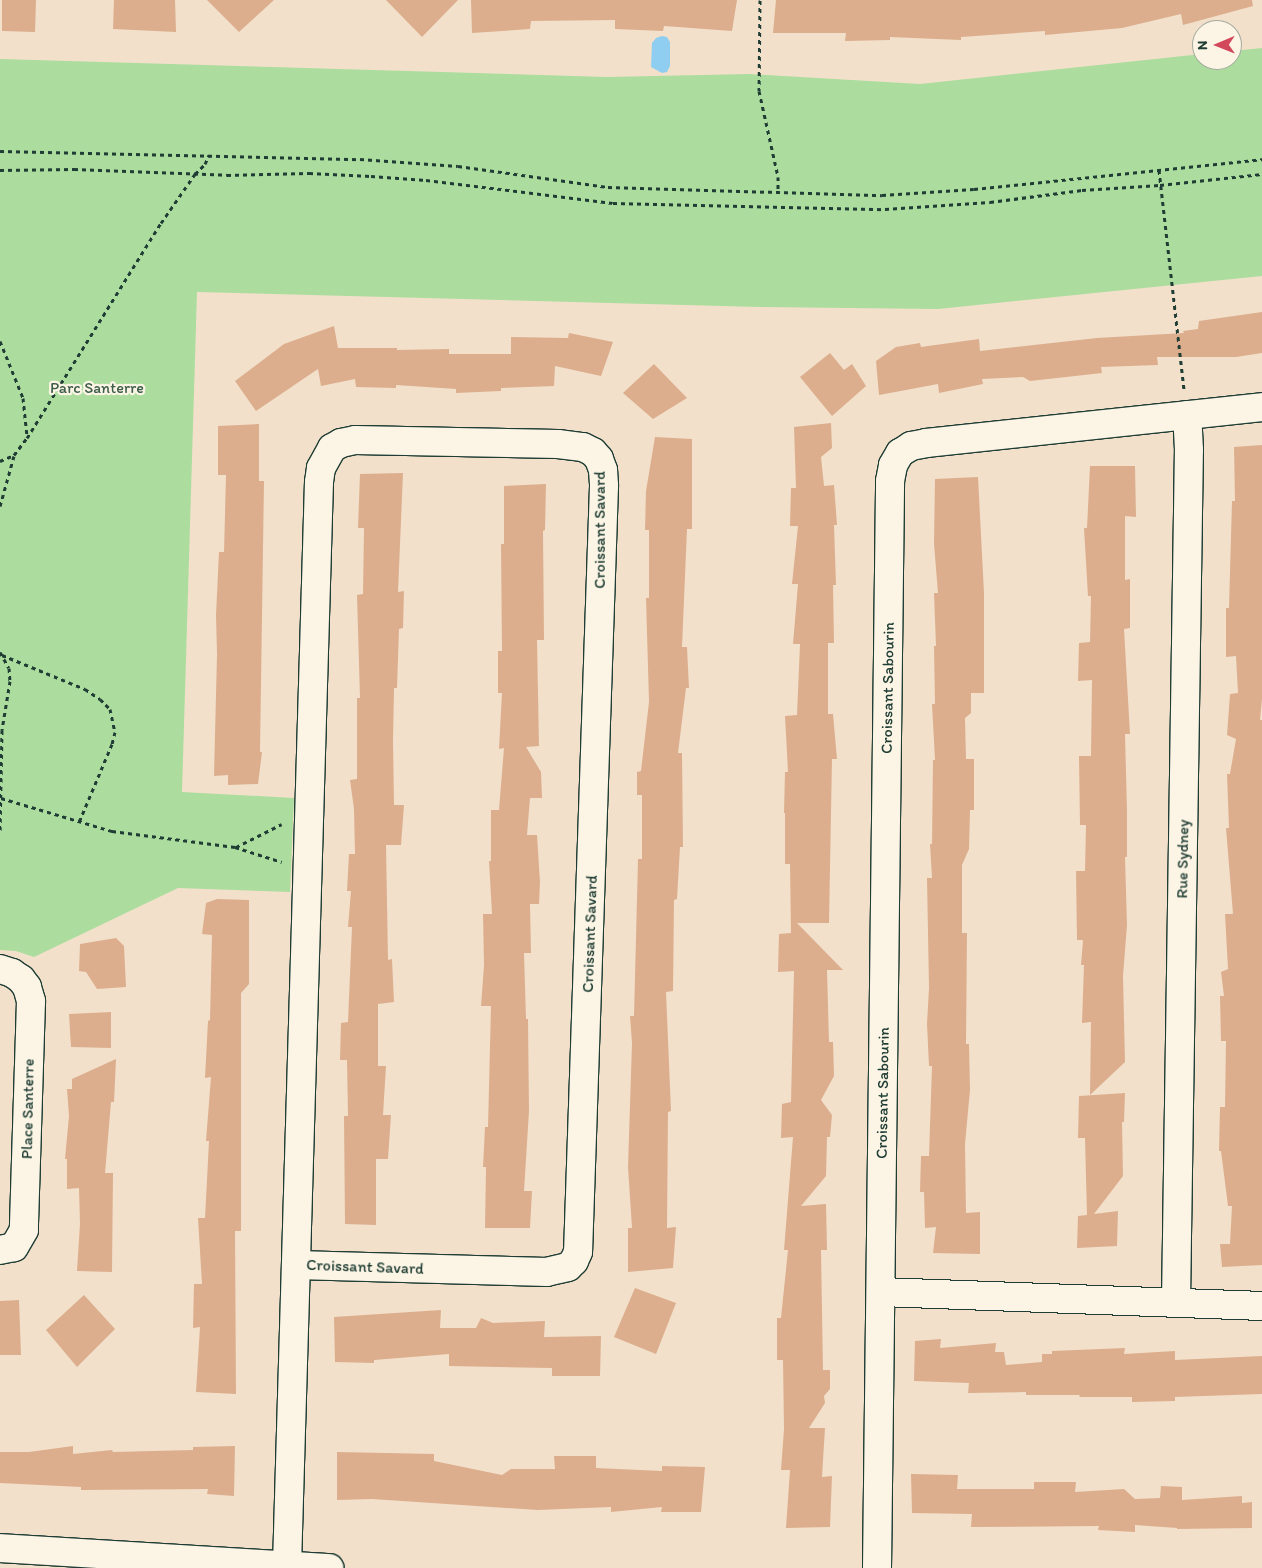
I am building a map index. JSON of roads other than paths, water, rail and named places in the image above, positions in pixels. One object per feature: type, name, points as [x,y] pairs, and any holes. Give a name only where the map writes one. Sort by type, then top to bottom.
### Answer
[{"type":"street","name":"Croissant Sabourin","points":[[877,1568],[890,481],[893,465],[900,453],[911,446],[926,443],[1186,405],[1262,406]]},
{"type":"street","name":"Rue Sydney","points":[[1176,1302],[1189,441],[1186,405]]},
{"type":"street","name":"Croissant Savard","points":[[287,1566],[296,1264],[321,468],[332,448],[341,443],[355,440],[558,444],[583,447],[593,452],[599,459],[604,486],[578,1252],[574,1262],[568,1267],[547,1272],[296,1264]]},
{"type":"street","name":"Place Santerre","points":[[0,969],[21,979],[28,987],[31,1002],[24,1230],[14,1247],[0,1250]]},
{"type":"street","points":[[881,1292],[1262,1306]]},
{"type":"street","points":[[0,1548],[329,1568]]},
{"type":"water","points":[[667,37],[670,42],[670,66],[667,72],[662,73],[651,67],[652,43],[656,38]]},
{"type":"park label","name":"Parc Santerre","points":[[97,388]]}]
